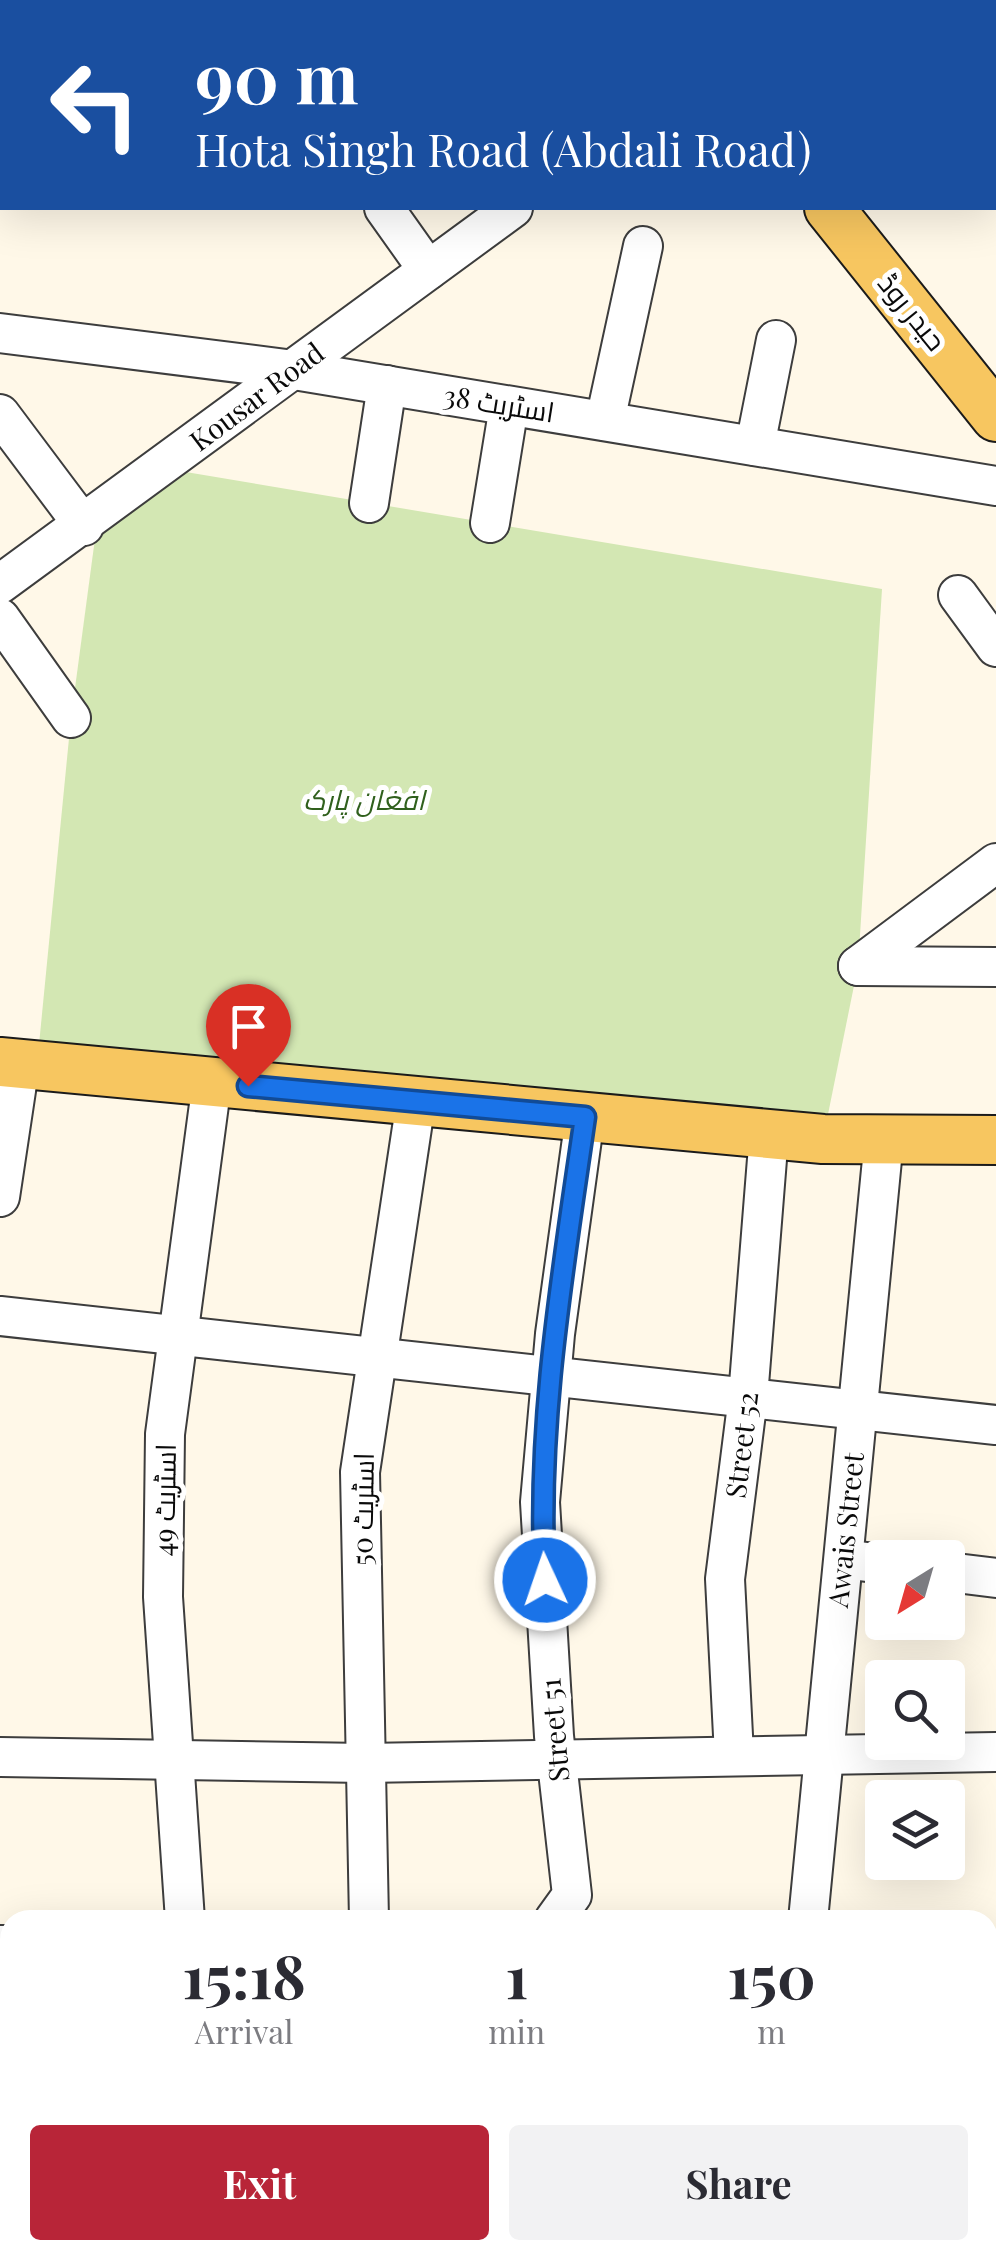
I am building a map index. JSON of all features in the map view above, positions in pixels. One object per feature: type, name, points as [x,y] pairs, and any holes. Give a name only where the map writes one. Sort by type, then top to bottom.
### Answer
[{"type":"main road","name":"حیدر روڈ","points":[[831,210],[990,396]]},
{"type":"main road","points":[[10,1063],[769,1134],[996,1140]]},
{"type":"street","points":[[385,210],[428,270]]},
{"type":"street","name":"Kousar Road","points":[[0,584],[509,210]]},
{"type":"street","points":[[605,422],[643,246]]},
{"type":"street","name":"اسٹریٹ 38","points":[[0,333],[294,370],[996,486]]},
{"type":"street","points":[[756,446],[776,340]]},
{"type":"street","points":[[369,502],[388,385]]},
{"type":"street","points":[[490,523],[509,406]]},
{"type":"street","points":[[0,414],[84,526]]},
{"type":"street","points":[[958,595],[996,647]]},
{"type":"street","points":[[0,618],[71,718]]},
{"type":"street","points":[[996,863],[858,966],[996,968]]},
{"type":"street","points":[[0,1197],[10,1063]]},
{"type":"street","name":"اسٹریٹ 49","points":[[184,1910],[163,1597],[165,1434],[212,1082]]},
{"type":"street","name":"اسٹریٹ 50","points":[[369,1910],[360,1472],[416,1101]]},
{"type":"street","name":"Street 51","points":[[561,1910],[572,1894],[556,1756],[540,1502],[551,1375],[585,1117]]},
{"type":"street","name":"Street 52","points":[[734,1756],[725,1579],[748,1397],[769,1134]]},
{"type":"street","name":"Awais Street","points":[[809,1910],[884,1140]]},
{"type":"street","points":[[0,1316],[996,1425]]},
{"type":"street","points":[[844,1559],[865,1562]]},
{"type":"street","points":[[965,1574],[996,1578]]},
{"type":"street","points":[[0,1757],[365,1764],[556,1756],[996,1752]]},
{"type":"green space","name":"افغان پارک","points":[[162,468],[882,589],[858,966],[823,1139],[37,1065],[71,718],[98,516]]},
{"type":"route","points":[[248,1086],[585,1117],[554,1334],[540,1502],[545,1580]]}]
